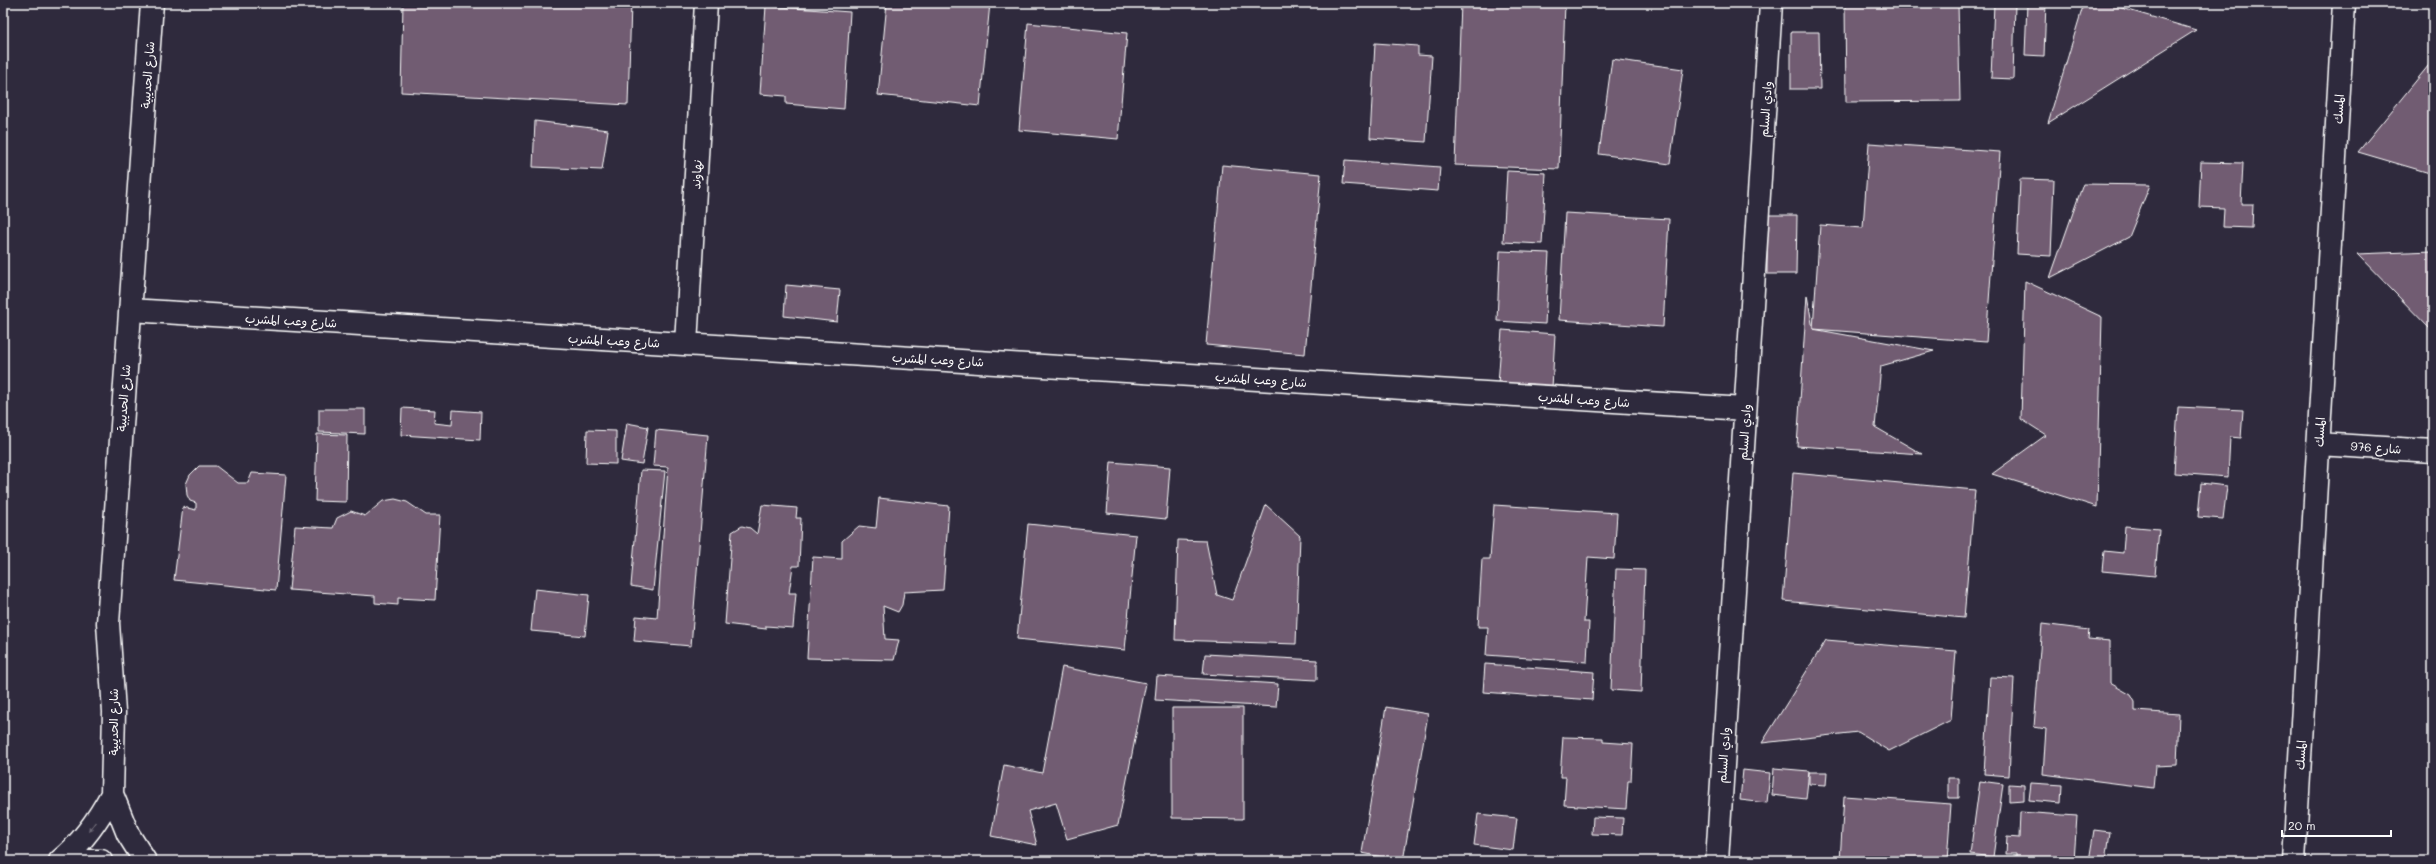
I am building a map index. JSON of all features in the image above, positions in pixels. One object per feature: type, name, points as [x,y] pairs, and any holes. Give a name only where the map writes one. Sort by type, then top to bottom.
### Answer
[{"type":"street","name":"شارع الحديبية","points":[[145,861],[128,834],[112,794],[114,712],[109,643],[109,603],[152,3]]},
{"type":"street","name":"نهاوند","points":[[686,344],[706,3]]},
{"type":"street","name":"وادي السلم","points":[[1716,861],[1771,3]]},
{"type":"street","name":"المسك","points":[[2294,861],[2344,3]]},
{"type":"street","name":"شارع وعب المشرب","points":[[130,310],[1745,409]]},
{"type":"street","name":"شارع 976","points":[[2318,444],[2433,451]]},
{"type":"street","points":[[61,861],[77,847],[90,830],[112,794]]},
{"type":"street","points":[[61,861],[101,861]]},
{"type":"building","points":[[403,3],[631,3],[628,105],[401,92]]},
{"type":"building","points":[[887,3],[990,3],[980,106],[878,95]]},
{"type":"building","points":[[1461,3],[1565,3],[1559,169],[1455,165]]},
{"type":"building","points":[[1845,3],[1958,3],[1960,101],[1846,102]]},
{"type":"building","points":[[1994,3],[2015,3],[2013,79],[1991,78]]},
{"type":"building","points":[[2027,3],[2046,3],[2044,56],[2025,55]]},
{"type":"building","points":[[2084,3],[2105,3],[2196,30],[2048,123]]},
{"type":"building","points":[[766,6],[850,12],[844,109],[786,104],[786,96],[760,94]]},
{"type":"building","points":[[1028,23],[1127,33],[1118,139],[1019,130]]},
{"type":"building","points":[[1791,32],[1819,32],[1820,89],[1791,89]]},
{"type":"building","points":[[1375,43],[1418,46],[1418,55],[1432,56],[1426,142],[1370,138]]},
{"type":"building","points":[[1612,59],[1683,69],[1670,164],[1599,154]]},
{"type":"building","points":[[2433,60],[2433,174],[2358,152]]},
{"type":"building","points":[[535,121],[608,130],[602,170],[533,167]]},
{"type":"building","points":[[1869,143],[2000,152],[1986,342],[1813,329],[1820,225],[1863,228]]},
{"type":"building","points":[[1345,160],[1440,167],[1438,191],[1343,184]]},
{"type":"building","points":[[2201,162],[2243,163],[2241,204],[2253,204],[2252,228],[2223,227],[2224,208],[2199,207]]},
{"type":"building","points":[[1222,165],[1321,174],[1305,354],[1206,345]]},
{"type":"building","points":[[1507,171],[1546,173],[1542,244],[1503,242]]},
{"type":"building","points":[[2020,179],[2054,180],[2051,256],[2017,254]]},
{"type":"building","points":[[2083,184],[2150,185],[2129,237],[2050,278]]},
{"type":"building","points":[[1565,213],[1669,219],[1663,327],[1559,320]]},
{"type":"building","points":[[1767,215],[1797,215],[1796,274],[1767,274]]},
{"type":"building","points":[[1500,251],[1549,253],[1545,324],[1497,321]]},
{"type":"building","points":[[2433,251],[2433,332],[2357,254]]},
{"type":"building","points":[[2025,281],[2102,317],[2097,507],[1992,474],[2046,435],[2021,419]]},
{"type":"building","points":[[786,285],[840,290],[837,322],[784,316]]},
{"type":"building","points":[[1807,295],[1813,329],[1934,351],[1881,366],[1875,427],[1922,454],[1797,446]]},
{"type":"building","points":[[1502,330],[1555,334],[1552,388],[1498,384]]},
{"type":"building","points":[[2178,407],[2243,410],[2241,438],[2230,437],[2228,477],[2174,473]]},
{"type":"building","points":[[402,408],[435,410],[434,423],[452,425],[453,410],[481,412],[480,440],[401,435]]},
{"type":"building","points":[[319,409],[365,409],[365,434],[319,432]]},
{"type":"building","points":[[627,423],[648,427],[642,464],[621,461]]},
{"type":"building","points":[[587,430],[616,431],[616,464],[586,463]]},
{"type":"building","points":[[656,430],[708,435],[691,646],[634,641],[636,616],[657,618],[668,467],[653,466]]},
{"type":"building","points":[[317,434],[347,435],[346,502],[315,501]]},
{"type":"building","points":[[1111,462],[1170,467],[1166,519],[1107,513]]},
{"type":"building","points":[[199,466],[216,466],[238,483],[248,483],[252,473],[286,475],[276,590],[174,580],[183,507],[196,510],[196,503],[190,501],[187,495],[186,484],[190,475]]},
{"type":"building","points":[[641,470],[665,471],[653,590],[631,586]]},
{"type":"building","points":[[1793,473],[1975,490],[1964,618],[1783,601]]},
{"type":"building","points":[[2201,483],[2227,486],[2223,519],[2198,517]]},
{"type":"building","points":[[879,498],[949,506],[943,590],[904,592],[902,605],[898,612],[883,606],[885,639],[899,640],[894,660],[807,658],[813,557],[842,559],[842,541],[859,526],[876,528]]},
{"type":"building","points":[[395,499],[407,502],[426,515],[440,515],[435,600],[398,598],[398,605],[375,603],[375,596],[289,590],[295,526],[333,528],[337,518],[351,511],[365,516],[383,501]]},
{"type":"building","points":[[762,505],[797,508],[796,518],[801,518],[799,566],[793,566],[789,593],[796,593],[793,628],[766,626],[766,629],[725,624],[732,532],[742,526],[750,528],[757,534]]},
{"type":"building","points":[[1266,505],[1300,536],[1296,644],[1175,640],[1178,540],[1206,541],[1217,595],[1232,600]]},
{"type":"building","points":[[1494,505],[1617,513],[1614,559],[1588,557],[1584,622],[1589,622],[1587,662],[1486,655],[1488,627],[1478,627],[1482,559],[1490,559]]},
{"type":"building","points":[[1028,524],[1136,535],[1125,650],[1017,639]]},
{"type":"building","points":[[2125,526],[2159,529],[2155,576],[2102,571],[2104,551],[2123,553]]},
{"type":"building","points":[[1616,569],[1645,570],[1641,692],[1611,690]]},
{"type":"building","points":[[535,589],[589,595],[585,636],[531,631]]},
{"type":"building","points":[[2042,624],[2089,630],[2088,639],[2110,641],[2110,683],[2131,695],[2135,702],[2135,711],[2179,714],[2177,765],[2155,766],[2153,788],[2043,774],[2046,729],[2034,727]]},
{"type":"building","points":[[1826,640],[1956,651],[1951,720],[1889,751],[1858,732],[1762,743]]},
{"type":"building","points":[[1205,654],[1317,660],[1317,680],[1203,674]]},
{"type":"building","points":[[1485,664],[1594,672],[1592,700],[1483,692]]},
{"type":"building","points":[[1062,667],[1146,683],[1118,825],[1067,839],[1056,803],[1028,811],[1037,845],[991,836],[1004,765],[1042,773]]},
{"type":"building","points":[[1157,676],[1278,684],[1276,707],[1155,700]]},
{"type":"building","points":[[1990,677],[2014,678],[2009,776],[1984,774]]},
{"type":"building","points":[[1386,707],[1428,714],[1403,861],[1362,853]]},
{"type":"building","points":[[1172,708],[1243,708],[1243,819],[1172,818]]},
{"type":"building","points":[[1563,737],[1603,738],[1603,742],[1633,744],[1631,781],[1628,781],[1626,809],[1564,805],[1566,777],[1560,777]]},
{"type":"building","points":[[1774,768],[1809,771],[1806,799],[1772,795]]},
{"type":"building","points":[[1743,770],[1770,773],[1767,803],[1740,800]]},
{"type":"building","points":[[1809,772],[1827,772],[1826,785],[1809,784]]},
{"type":"building","points":[[1948,778],[1959,778],[1959,798],[1948,798]]},
{"type":"building","points":[[1980,781],[2003,784],[1993,857],[1970,854]]},
{"type":"building","points":[[2031,783],[2062,785],[2061,803],[2029,800]]},
{"type":"building","points":[[2009,784],[2024,785],[2024,801],[2009,802]]},
{"type":"building","points":[[1844,796],[1951,804],[1947,861],[1840,861]]},
{"type":"building","points":[[2020,812],[2077,816],[2074,861],[2016,861],[2016,854],[2006,854],[2007,837],[2019,838]]},
{"type":"building","points":[[1478,814],[1517,818],[1513,850],[1474,845]]},
{"type":"building","points":[[1593,817],[1623,818],[1622,835],[1592,834]]},
{"type":"building","points":[[2094,830],[2110,832],[2106,861],[2089,861]]}]
